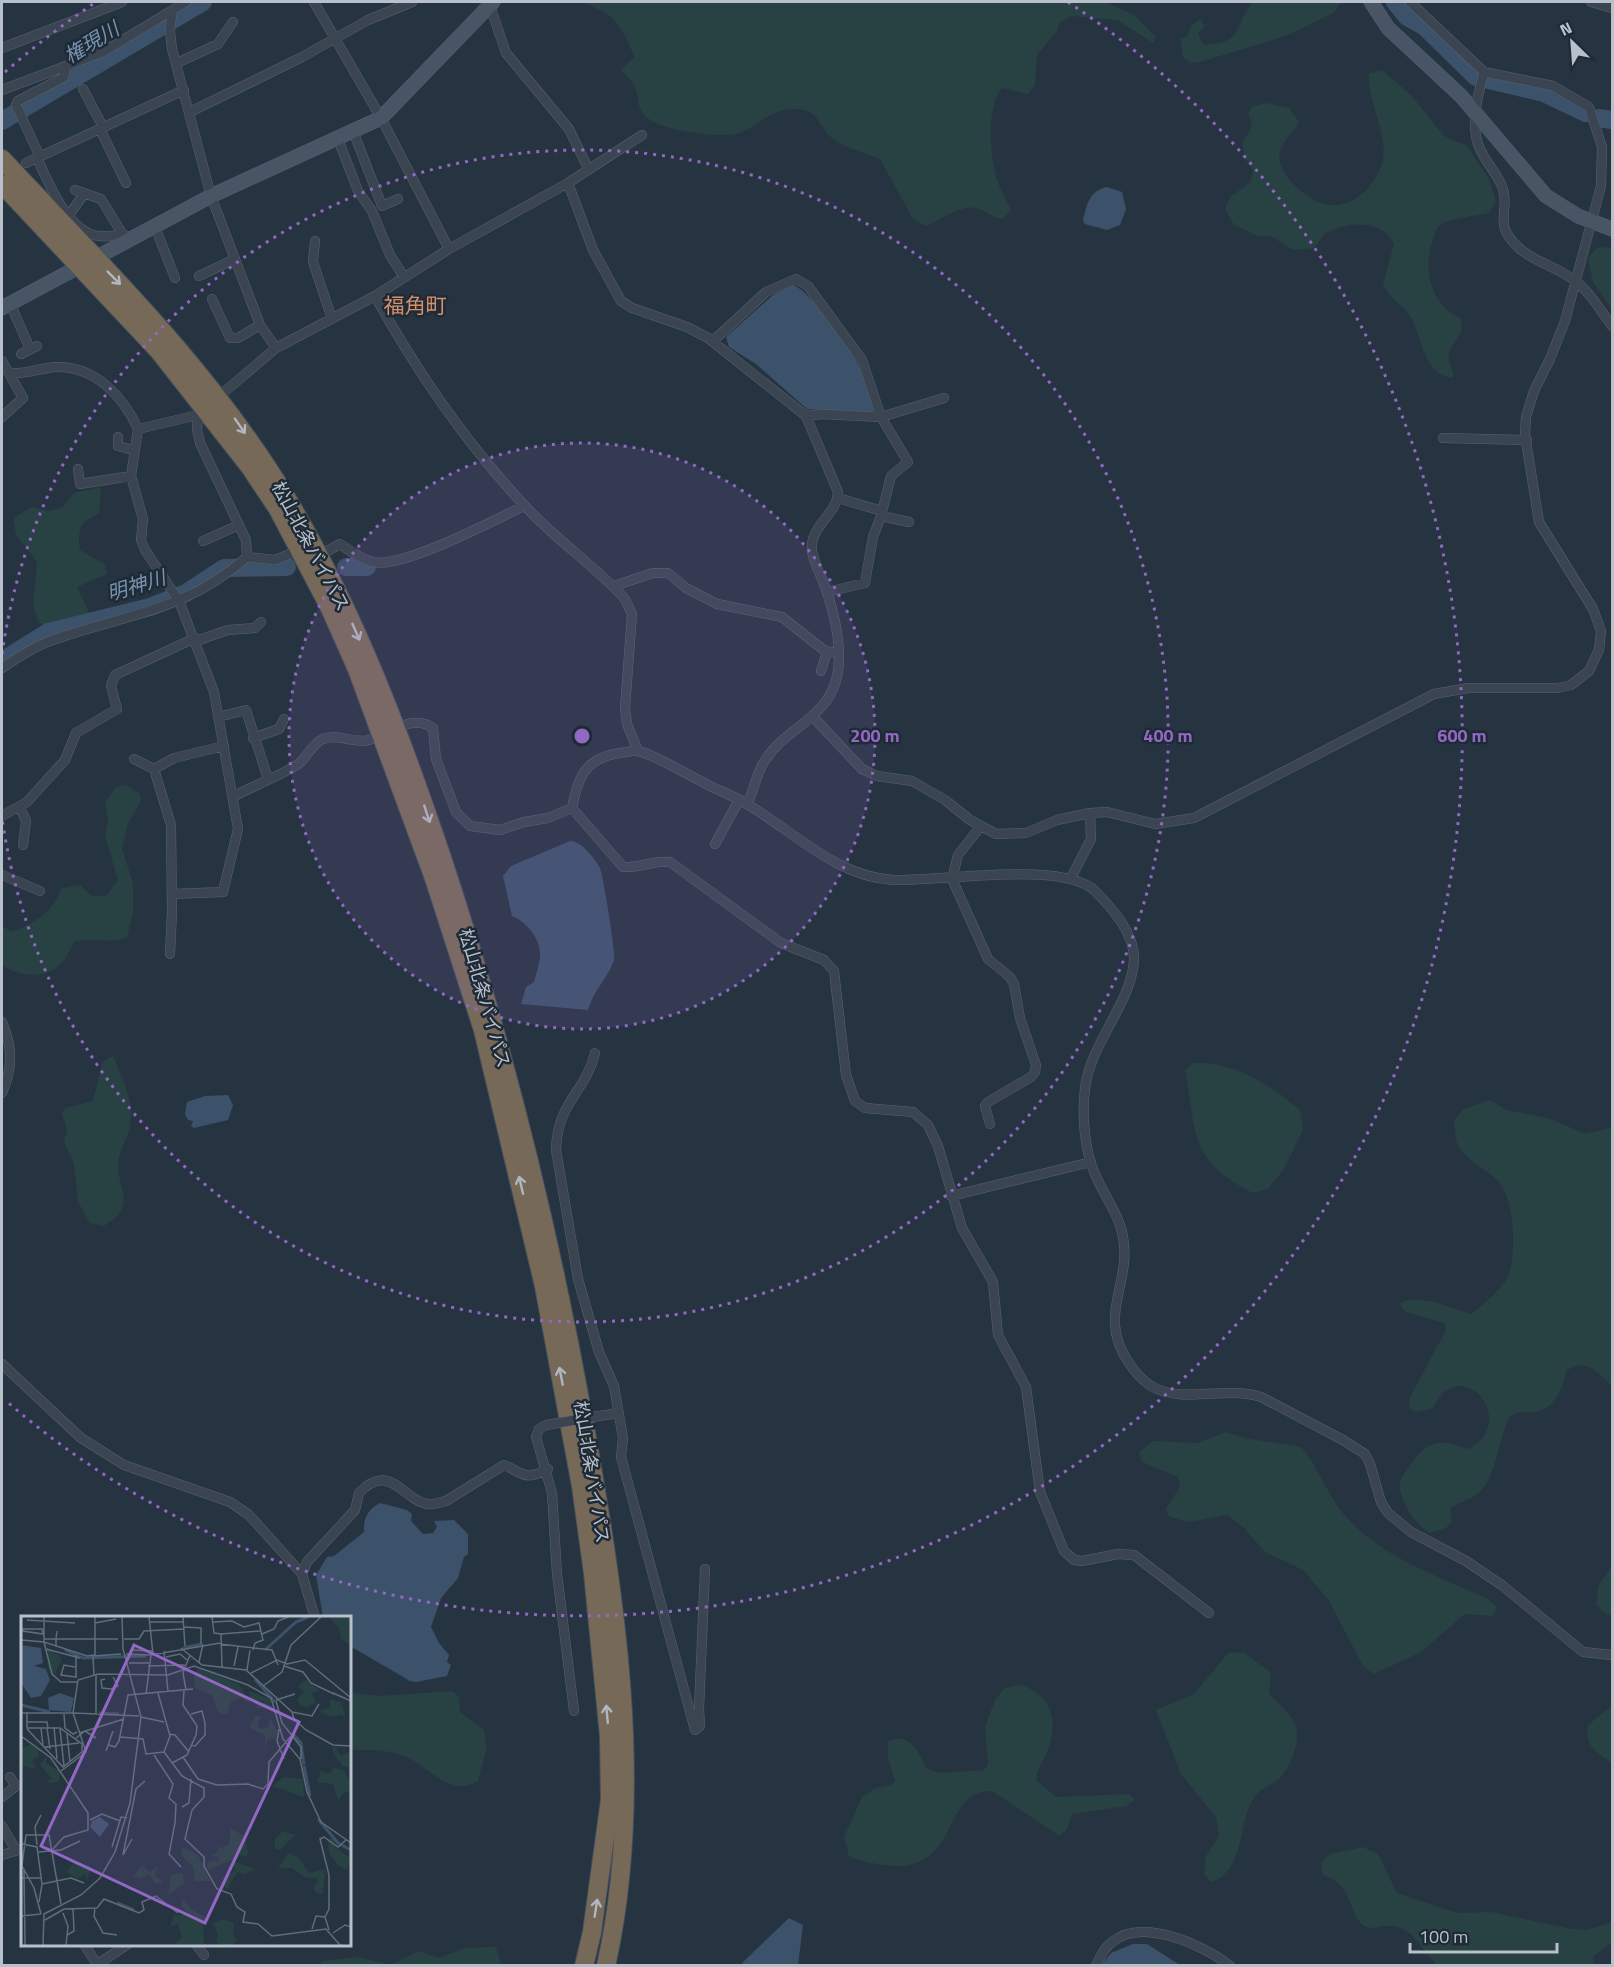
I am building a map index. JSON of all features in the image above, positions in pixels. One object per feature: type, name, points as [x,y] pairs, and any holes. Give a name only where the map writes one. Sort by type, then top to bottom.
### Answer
[{"type":"highway","name":"松山北条バイパス","points":[[2,159],[88,263]]},
{"type":"highway","name":"松山北条バイパス","points":[[2,184],[171,339],[208,406],[255,475],[300,550],[389,731]]},
{"type":"highway","name":"松山北条バイパス","points":[[208,406],[263,458],[320,555],[460,912],[495,1029],[595,1483],[617,1658],[624,1797],[622,1865],[606,1965]]},
{"type":"highway","name":"松山北条バイパス","points":[[551,1285],[594,1583],[609,1736],[609,1800],[603,1862],[592,1932],[584,1965]]},
{"type":"street","points":[[2,48],[122,2]]},
{"type":"street","points":[[3,86],[66,68],[103,52],[172,14],[183,2]]},
{"type":"street","points":[[314,2],[381,118],[449,249]]},
{"type":"street","points":[[190,112],[336,37],[412,2]]},
{"type":"street","points":[[813,717],[862,769],[878,776],[912,781],[996,834],[1016,835],[1057,820],[1090,813],[1107,812],[1155,824],[1194,818],[1381,724],[1434,694],[1467,688],[1551,689],[1570,685],[1588,671],[1601,641],[1598,620],[1539,522],[1527,440],[1529,404],[1558,342],[1589,222],[1601,186],[1602,147],[1589,106],[1584,102],[1554,86],[1483,77],[1410,2]]},
{"type":"street","points":[[1591,2],[1612,8]]},
{"type":"street","points":[[29,349],[6,305],[88,263],[128,236],[155,227],[211,196],[381,118],[491,3],[506,53],[564,122],[588,168]]},
{"type":"street","points":[[1375,5],[1409,50],[1476,112],[1546,196],[1562,208],[1589,222],[1612,229]]},
{"type":"street","points":[[172,14],[170,32],[211,196],[260,325],[276,348]]},
{"type":"street","points":[[177,63],[218,44],[233,21]]},
{"type":"street","points":[[66,68],[64,77],[18,101],[16,105],[58,204],[85,231],[96,236],[128,236]]},
{"type":"street","points":[[1483,77],[1476,112],[1476,132],[1480,149],[1503,189],[1502,218],[1508,235],[1519,248],[1574,279],[1612,326]]},
{"type":"street","points":[[83,89],[126,183]]},
{"type":"street","points":[[26,163],[184,90]]},
{"type":"street","points":[[353,131],[382,206],[398,199]]},
{"type":"street","points":[[138,429],[208,406],[276,348],[375,296],[449,249],[568,183],[642,135]]},
{"type":"street","points":[[338,139],[358,191],[372,211],[390,255],[404,277]]},
{"type":"street","points":[[1602,147],[1612,148]]},
{"type":"street","points":[[568,183],[594,250],[621,301],[632,308],[687,327],[713,341],[806,416],[838,492],[838,498],[816,531],[811,545],[827,592],[838,653],[833,688],[813,717],[764,761],[743,802],[716,844]]},
{"type":"street","points":[[69,215],[80,192],[101,199],[128,236]]},
{"type":"street","points":[[155,227],[175,278]]},
{"type":"street","points":[[315,241],[312,262],[332,319]]},
{"type":"street","points":[[199,276],[235,259]]},
{"type":"street","points":[[713,341],[766,292],[789,280],[803,281],[862,360],[881,417],[908,462],[891,476],[882,513],[873,537],[865,583],[827,592]]},
{"type":"street","points":[[375,296],[400,343],[524,506],[614,586],[625,599],[632,614],[625,708],[627,724],[638,751]]},
{"type":"street","points":[[212,299],[230,338],[238,338],[260,325]]},
{"type":"street","points":[[2,361],[22,398],[2,417]]},
{"type":"street","points":[[9,373],[21,375],[57,367],[85,372],[97,378],[122,401],[138,429],[131,476],[143,519],[141,540],[145,550],[179,601],[214,692],[234,796],[237,839],[223,892],[172,894]]},
{"type":"street","points":[[806,416],[820,414],[881,417],[944,398]]},
{"type":"street","points":[[2,668],[48,641],[179,601],[208,588],[243,560],[246,540],[200,443],[197,430],[208,406]]},
{"type":"street","points":[[118,437],[118,446],[134,450]]},
{"type":"street","points":[[1443,438],[1527,440]]},
{"type":"street","points":[[78,469],[80,484],[131,476]]},
{"type":"street","points":[[838,498],[909,522]]},
{"type":"street","points":[[320,555],[340,544],[373,562],[389,562],[435,547],[524,506]]},
{"type":"street","points":[[203,541],[239,525]]},
{"type":"street","points":[[243,560],[275,560],[300,550]]},
{"type":"street","points":[[614,586],[653,573],[668,573],[686,588],[717,604],[782,617],[827,652],[838,653]]},
{"type":"street","points":[[2,816],[20,807],[65,760],[76,733],[117,709],[111,686],[115,675],[195,640],[228,630],[255,628],[261,622]]},
{"type":"street","points":[[821,671],[827,652]]},
{"type":"street","points":[[218,717],[246,710],[253,738],[260,748],[268,779]]},
{"type":"street","points":[[253,738],[279,729],[284,719]]},
{"type":"street","points":[[234,796],[299,764],[309,749],[325,738],[367,741],[416,722],[424,722],[433,728],[436,759],[456,812],[470,826],[500,830],[524,822],[548,818],[572,808]]},
{"type":"street","points":[[154,769],[174,758],[224,746]]},
{"type":"street","points":[[572,808],[576,787],[582,773],[595,760],[638,751],[743,802],[791,836],[855,872],[890,879],[1041,875],[1071,878],[1095,890],[1128,932],[1134,960],[1127,988],[1089,1070],[1085,1108],[1094,1173],[1120,1225],[1124,1241],[1124,1264],[1113,1323],[1124,1356],[1137,1374],[1163,1392],[1183,1395],[1230,1391],[1261,1397],[1357,1448],[1370,1464],[1381,1502],[1398,1522],[1503,1586],[1583,1652],[1612,1655]]},
{"type":"street","points":[[134,759],[154,769],[171,825],[170,954]]},
{"type":"street","points":[[20,807],[26,821],[23,845]]},
{"type":"street","points":[[572,808],[623,867],[659,861],[670,862],[781,943],[824,960],[834,970],[846,1075],[855,1101],[865,1108],[913,1112],[928,1125],[938,1146],[962,1228],[993,1282],[998,1335],[1026,1387],[1040,1492],[1064,1551],[1074,1560],[1082,1561],[1119,1554],[1134,1555],[1209,1613]]},
{"type":"street","points":[[1071,878],[1091,839],[1090,813]]},
{"type":"street","points":[[981,826],[958,855],[952,879],[988,959],[1010,977],[1014,984],[1020,1018],[1036,1065],[1031,1077],[988,1102],[985,1106],[990,1124]]},
{"type":"street","points":[[2,875],[40,891]]},
{"type":"street","points":[[2,1023],[11,1053],[9,1077],[2,1093]]},
{"type":"street","points":[[595,1053],[590,1068],[562,1113],[557,1128],[556,1150],[578,1279],[598,1352],[614,1386],[623,1438],[621,1457],[695,1730],[700,1726],[705,1569]]},
{"type":"street","points":[[951,1196],[1091,1162]]},
{"type":"street","points":[[551,1285],[578,1279]]},
{"type":"street","points":[[2,1364],[81,1438],[124,1464],[230,1502],[249,1515],[302,1574],[315,1616]]},
{"type":"street","points":[[574,1711],[548,1469],[536,1437],[539,1430],[546,1425],[619,1413]]},
{"type":"street","points":[[302,1574],[307,1562],[351,1516],[359,1493],[375,1482],[393,1483],[426,1504],[446,1501],[504,1465],[524,1476],[531,1477],[548,1469]]},
{"type":"street","points":[[2,1797],[16,1786],[10,1777]]},
{"type":"street","points":[[2,1826],[19,1850],[2,1855]]},
{"type":"street","points":[[1096,1965],[1111,1942],[1120,1936],[1140,1931],[1181,1939],[1206,1949],[1230,1965]]},
{"type":"street","points":[[85,1946],[96,1965],[125,1946]]},
{"type":"street","points":[[106,1957],[110,1946]]},
{"type":"street","points":[[197,1946],[204,1955]]},
{"type":"green space","points":[[584,2],[1106,2],[1134,15],[1156,37],[1153,43],[1118,20],[1071,16],[1059,23],[1057,31],[1037,55],[1035,85],[1028,94],[1002,88],[993,108],[991,135],[993,163],[999,185],[1011,211],[1002,219],[980,209],[966,208],[926,226],[913,219],[880,159],[852,149],[832,138],[815,116],[808,111],[796,109],[780,111],[742,132],[722,135],[695,133],[667,127],[649,119],[639,106],[633,83],[621,69],[635,57],[623,33],[611,17]]},
{"type":"green space","points":[[1253,2],[1342,2],[1333,13],[1286,36],[1200,62],[1190,63],[1183,57],[1180,38],[1187,37],[1191,26],[1200,19],[1205,26],[1198,33],[1203,45],[1226,41],[1236,32]]},
{"type":"green space","points":[[1382,70],[1412,96],[1444,136],[1467,146],[1489,179],[1496,201],[1489,213],[1456,219],[1439,226],[1429,254],[1430,276],[1436,296],[1450,312],[1460,318],[1462,323],[1460,335],[1449,354],[1453,378],[1435,370],[1425,354],[1410,316],[1383,284],[1394,244],[1382,230],[1364,225],[1345,226],[1326,233],[1314,248],[1293,250],[1271,236],[1258,236],[1234,225],[1225,209],[1230,197],[1251,182],[1253,170],[1246,160],[1242,144],[1252,126],[1248,113],[1253,106],[1267,103],[1289,108],[1299,122],[1280,152],[1282,169],[1295,186],[1312,199],[1329,205],[1347,203],[1362,194],[1379,172],[1384,153],[1381,131],[1369,85],[1369,74]]},
{"type":"green space","points":[[1598,247],[1612,248],[1612,309],[1593,282],[1588,258]]},
{"type":"green space","points":[[101,487],[99,514],[84,523],[79,537],[80,550],[105,564],[107,574],[77,587],[91,616],[46,628],[36,615],[34,606],[37,562],[16,535],[13,518],[32,507],[48,511],[62,508],[74,493]]},
{"type":"green space","points":[[126,785],[140,794],[141,800],[128,824],[122,849],[133,883],[133,913],[127,937],[114,940],[75,941],[62,963],[47,973],[23,974],[2,964],[2,926],[12,932],[36,920],[53,904],[62,888],[80,885],[92,896],[106,896],[118,880],[105,836],[108,820],[105,802],[116,787]]},
{"type":"green space","points":[[113,1056],[130,1102],[131,1121],[118,1161],[123,1205],[114,1219],[104,1226],[90,1223],[78,1202],[74,1164],[64,1142],[67,1130],[62,1114],[65,1108],[93,1101],[102,1062]]},
{"type":"green space","points":[[1194,1063],[1224,1066],[1251,1076],[1300,1110],[1303,1130],[1284,1169],[1268,1189],[1253,1193],[1232,1181],[1206,1156],[1195,1128],[1185,1070]]},
{"type":"green space","points":[[1490,1100],[1507,1110],[1552,1119],[1584,1134],[1610,1128],[1612,1130],[1612,1386],[1596,1371],[1585,1366],[1579,1365],[1566,1371],[1557,1396],[1548,1407],[1536,1412],[1519,1412],[1509,1418],[1485,1486],[1476,1495],[1450,1508],[1452,1521],[1446,1528],[1429,1533],[1413,1518],[1404,1503],[1400,1488],[1401,1479],[1416,1457],[1433,1444],[1447,1443],[1469,1449],[1482,1438],[1488,1425],[1489,1413],[1484,1401],[1476,1392],[1466,1387],[1454,1387],[1443,1393],[1432,1409],[1415,1412],[1409,1408],[1410,1397],[1446,1330],[1444,1323],[1404,1311],[1400,1303],[1408,1300],[1426,1301],[1471,1314],[1487,1301],[1507,1279],[1513,1255],[1513,1230],[1507,1196],[1493,1176],[1461,1150],[1455,1135],[1454,1120],[1464,1109]]},
{"type":"green space","points":[[1226,1432],[1244,1438],[1301,1447],[1342,1511],[1364,1534],[1379,1546],[1413,1565],[1486,1598],[1497,1607],[1493,1616],[1465,1614],[1421,1652],[1374,1674],[1363,1666],[1328,1599],[1303,1570],[1265,1552],[1244,1528],[1227,1515],[1188,1522],[1168,1516],[1166,1508],[1180,1487],[1178,1477],[1142,1462],[1139,1452],[1153,1441],[1197,1443]]},
{"type":"green space","points":[[1612,1566],[1612,1615],[1608,1615],[1596,1605],[1598,1586]]},
{"type":"green space","points":[[1229,1652],[1245,1653],[1271,1673],[1269,1693],[1294,1721],[1297,1739],[1292,1758],[1283,1775],[1258,1793],[1250,1805],[1231,1866],[1212,1882],[1204,1875],[1206,1856],[1219,1836],[1216,1817],[1181,1774],[1156,1710],[1194,1694]]},
{"type":"green space","points":[[1021,1685],[1041,1696],[1051,1712],[1053,1722],[1050,1743],[1036,1780],[1056,1797],[1129,1794],[1135,1800],[1127,1806],[1072,1814],[1067,1829],[1060,1836],[992,1791],[976,1794],[964,1803],[939,1846],[926,1858],[909,1865],[884,1865],[861,1861],[849,1856],[844,1837],[862,1797],[876,1788],[891,1785],[895,1781],[888,1758],[888,1742],[895,1739],[907,1741],[916,1749],[926,1768],[940,1773],[984,1770],[988,1764],[985,1727],[995,1700],[1005,1688]]},
{"type":"green space","points":[[453,1691],[459,1697],[460,1712],[484,1730],[487,1747],[478,1781],[459,1786],[440,1779],[414,1761],[399,1754],[378,1750],[351,1750],[351,1693],[379,1696]]},
{"type":"green space","points":[[1612,1706],[1612,1763],[1592,1748],[1587,1732],[1588,1725]]},
{"type":"green space","points":[[1363,1847],[1378,1854],[1397,1893],[1457,1913],[1491,1912],[1572,1929],[1587,1930],[1612,1922],[1612,1942],[1593,1956],[1594,1965],[1438,1965],[1414,1937],[1402,1929],[1394,1926],[1371,1928],[1363,1925],[1347,1894],[1339,1884],[1323,1875],[1321,1862],[1330,1854]]},
{"type":"green space","points":[[496,1947],[501,1965],[391,1965],[418,1951],[440,1958],[465,1948]]},
{"type":"green space","points":[[358,1957],[391,1965],[320,1965],[323,1961]]},
{"type":"water","points":[[1107,187],[1122,192],[1126,209],[1120,225],[1107,230],[1085,224],[1083,221],[1090,199],[1096,192]]},
{"type":"water","points":[[793,285],[818,307],[856,361],[875,409],[871,413],[807,409],[756,364],[729,347],[726,337],[773,295]]},
{"type":"water","points":[[570,841],[583,847],[600,868],[609,914],[614,960],[588,1010],[521,1004],[526,987],[534,982],[540,961],[540,951],[536,938],[528,927],[512,916],[503,876],[511,866]]},
{"type":"water","points":[[228,1095],[233,1105],[228,1120],[194,1128],[191,1126],[193,1121],[188,1120],[185,1114],[187,1102],[205,1096]]},
{"type":"water","points":[[380,1503],[407,1510],[412,1514],[411,1521],[423,1534],[433,1533],[437,1527],[434,1521],[454,1520],[468,1534],[468,1554],[464,1557],[458,1578],[441,1598],[431,1627],[439,1643],[449,1655],[447,1662],[451,1665],[447,1676],[410,1681],[351,1647],[351,1616],[323,1616],[316,1575],[327,1557],[334,1556],[364,1532],[364,1523],[372,1508]]},
{"type":"water","points":[[789,1918],[803,1925],[798,1965],[743,1965],[742,1963]]},
{"type":"water","points":[[1133,1944],[1147,1944],[1180,1965],[1101,1965],[1111,1953]]},
{"type":"waterway","name":"権現川","points":[[2,121],[203,2]]},
{"type":"waterway","name":"権現川","points":[[1395,2],[1407,17],[1425,27],[1476,77],[1544,93],[1586,113]]},
{"type":"waterway","name":"権現川","points":[[1598,118],[1612,120]]},
{"type":"waterway","name":"明神川","points":[[2,661],[48,632],[150,607],[186,593],[224,568],[287,567]]},
{"type":"waterway","name":"明神川","points":[[346,567],[367,567]]},
{"type":"district","name":"福角町","points":[[415,305]]}]
